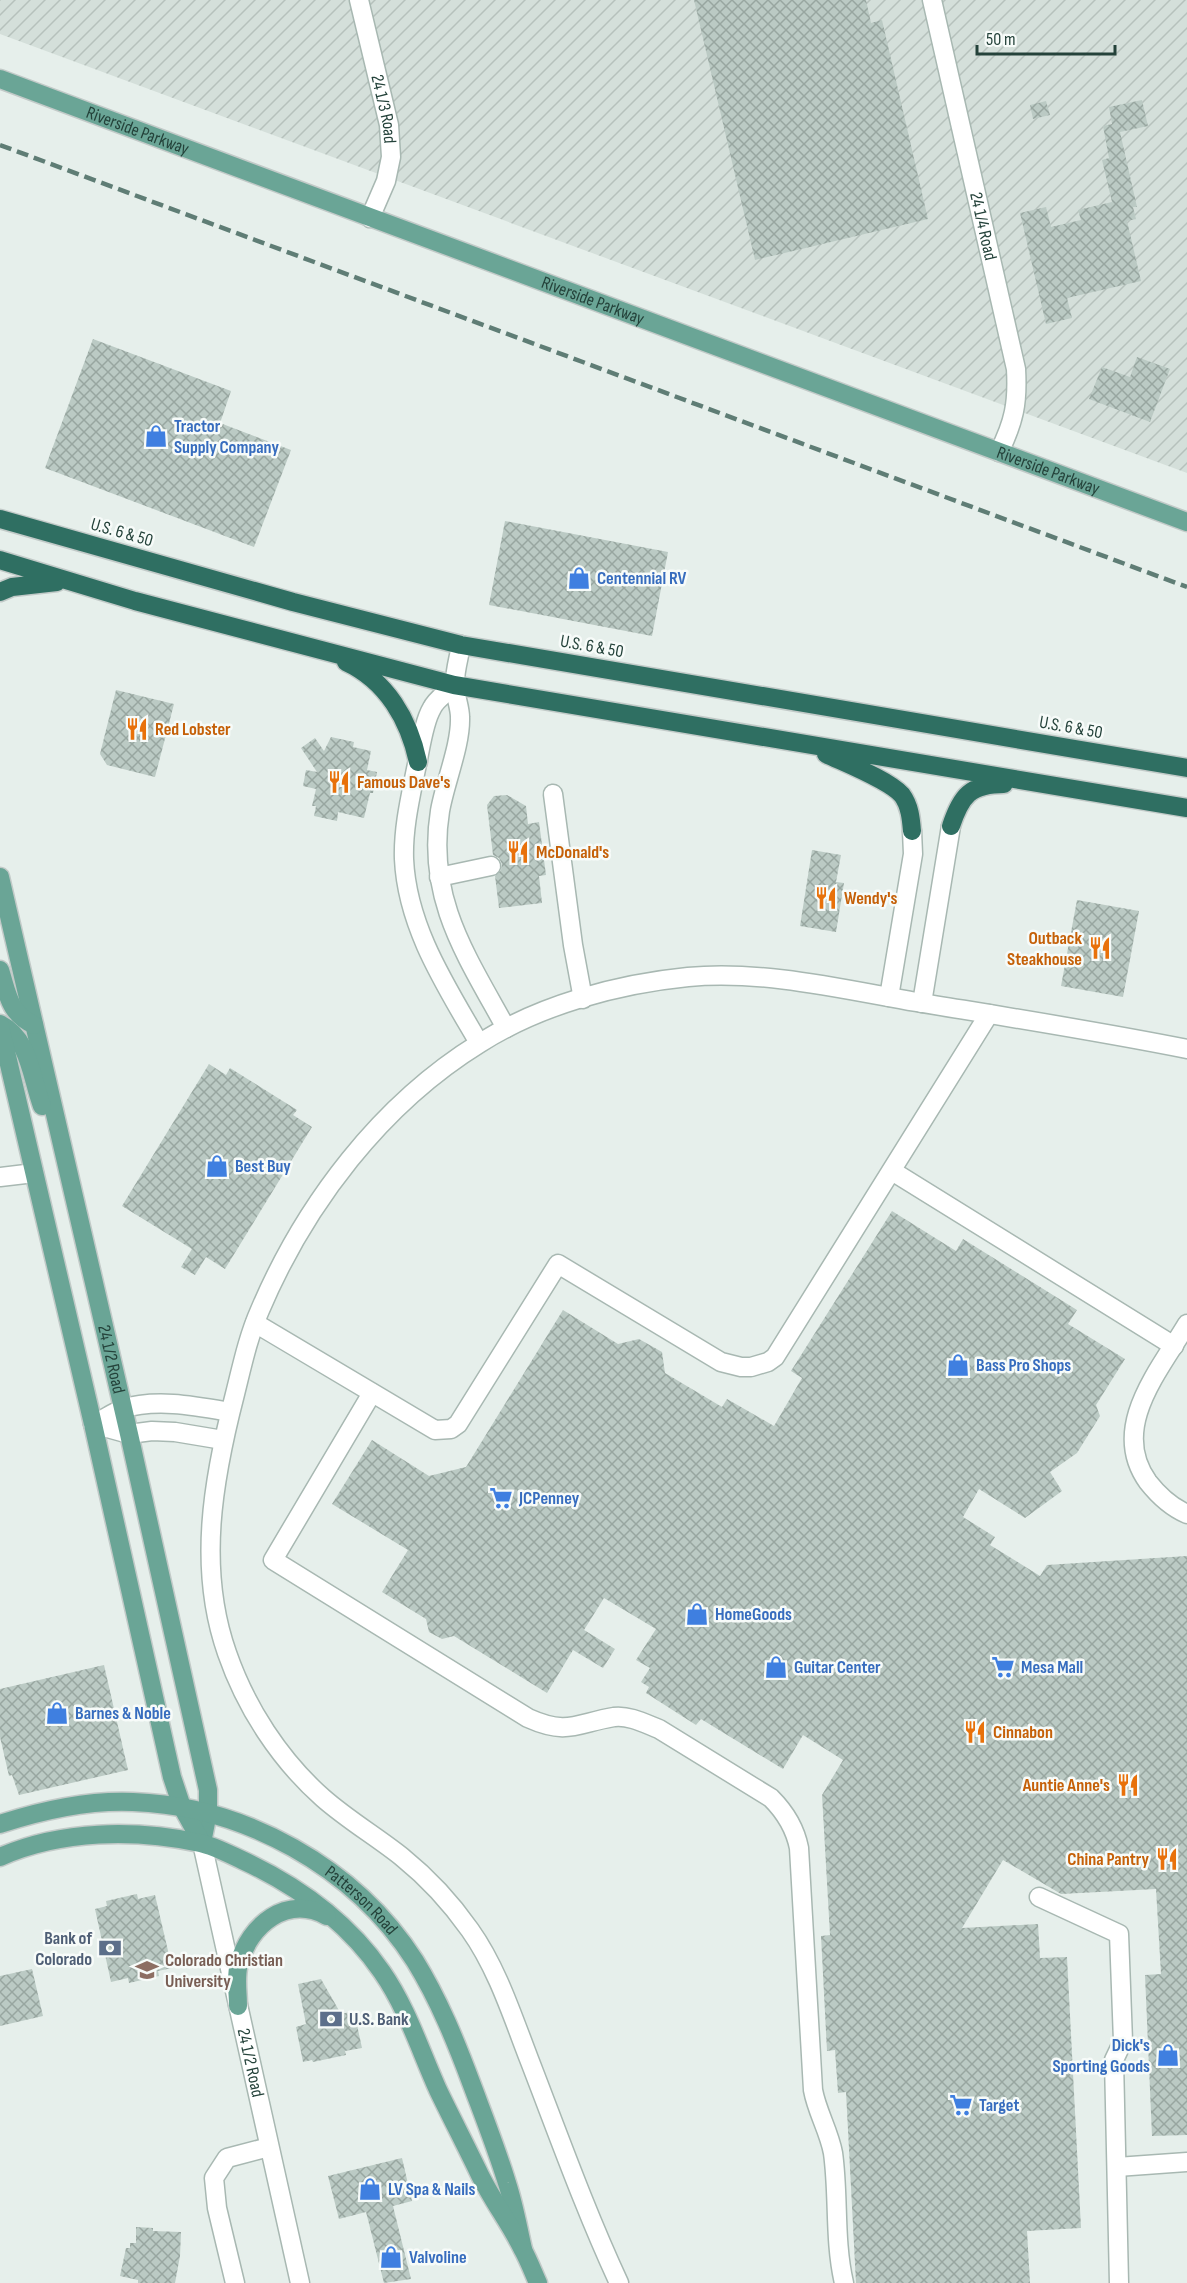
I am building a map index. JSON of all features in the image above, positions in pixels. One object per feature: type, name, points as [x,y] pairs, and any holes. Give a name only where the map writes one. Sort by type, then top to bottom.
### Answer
[{"type":"highway","name":"U.S. 6 & 50","points":[[0,519],[293,603],[461,645],[1187,768]]},
{"type":"highway","points":[[0,560],[135,601],[454,685],[1187,808]]},
{"type":"highway","points":[[0,592],[34,583],[70,581]]},
{"type":"highway","points":[[319,650],[353,666],[393,701],[405,719],[418,762]]},
{"type":"highway","points":[[805,744],[875,777],[901,794],[909,809],[912,831]]},
{"type":"highway","points":[[951,826],[964,796],[976,788],[996,784],[1039,784]]},
{"type":"main road","name":"Riverside Parkway","points":[[0,79],[1187,522]]},
{"type":"main road","name":"24 1/2 Road","points":[[0,877],[129,1434],[208,1790],[208,1812],[202,1843]]},
{"type":"main road","points":[[0,970],[14,1010],[21,1019],[34,1025]]},
{"type":"main road","name":"24 1/2 Road","points":[[0,1025],[170,1768],[182,1807],[202,1843]]},
{"type":"main road","points":[[0,1025],[10,1030],[24,1048],[47,1120],[62,1145]]},
{"type":"main road","name":"Patterson Road","points":[[0,1824],[60,1808],[96,1803],[133,1802],[208,1812],[279,1840],[322,1866],[363,1899],[393,1932],[414,1960],[444,2015],[507,2184],[523,2249]]},
{"type":"main road","name":"Patterson Road","points":[[0,1857],[42,1841],[83,1836],[149,1835],[202,1843],[259,1868],[286,1882],[314,1901],[339,1922],[382,1972],[399,1999],[438,2090],[487,2189],[523,2249],[538,2283]]},
{"type":"main road","points":[[238,2006],[238,1966],[248,1941],[258,1926],[270,1916],[297,1909],[322,1913],[339,1922]]},
{"type":"street","name":"24 1/3 Road","points":[[359,0],[389,125],[391,157],[386,181],[370,218]]},
{"type":"street","name":"24 1/4 Road","points":[[932,0],[1016,369],[1015,414],[999,452]]},
{"type":"street","points":[[461,645],[454,685],[460,717],[441,810],[436,858],[448,912],[460,944],[506,1028]]},
{"type":"street","points":[[454,685],[432,707],[408,804],[404,860],[411,904],[420,931],[444,982],[479,1043]]},
{"type":"street","points":[[553,794],[573,945],[583,999]]},
{"type":"street","points":[[922,1003],[951,826]]},
{"type":"street","points":[[889,997],[913,854],[912,831]]},
{"type":"street","points":[[404,860],[436,858]]},
{"type":"street","points":[[439,877],[491,866]]},
{"type":"street","points":[[619,2283],[505,1996],[482,1949],[469,1928],[426,1878],[323,1798],[302,1778],[268,1736],[236,1677],[217,1623],[210,1575],[211,1517],[223,1440],[255,1323],[274,1279],[321,1199],[352,1156],[383,1121],[416,1090],[479,1043],[506,1028],[583,999],[633,986],[691,977],[716,976],[778,980],[1187,1049]]},
{"type":"street","points":[[255,1323],[435,1430],[451,1429],[458,1424],[558,1264],[710,1357],[741,1367],[751,1367],[768,1362],[775,1357],[989,1014]]},
{"type":"street","points":[[892,1171],[1174,1346]]},
{"type":"street","points":[[0,1177],[34,1173]]},
{"type":"street","points":[[1187,1324],[1140,1402],[1133,1440],[1140,1467],[1146,1479],[1169,1504],[1187,1514]]},
{"type":"street","points":[[372,1393],[273,1560],[528,1718],[543,1725],[570,1727],[616,1717],[639,1721],[659,1729],[771,1798],[793,1826],[799,1848],[813,2090],[816,2106],[833,2153],[838,2252],[844,2283]]},
{"type":"street","points":[[93,1424],[123,1409],[147,1405],[176,1405],[230,1412]]},
{"type":"street","points":[[93,1424],[129,1434],[152,1431],[175,1432],[223,1440]]},
{"type":"street","name":"24 1/2 Road","points":[[202,1843],[300,2283]]},
{"type":"street","points":[[1039,1897],[1119,1934],[1123,2041],[1114,2060],[1119,2283]]},
{"type":"street","points":[[235,2283],[217,2208],[214,2178],[227,2158],[269,2147]]},
{"type":"street","points":[[1117,2167],[1187,2162]]},
{"type":"shaded area","points":[[0,0],[1187,0],[1187,473],[0,34]]},
{"type":"building","points":[[694,0],[866,0],[871,23],[882,20],[928,219],[755,260]]},
{"type":"building","points":[[1142,100],[1148,126],[1120,132],[1137,207],[1133,207],[1136,219],[1127,221],[1141,281],[1067,298],[1072,318],[1046,324],[1020,213],[1046,207],[1051,227],[1081,220],[1078,210],[1112,202],[1102,160],[1109,158],[1103,126],[1112,124],[1109,107]]},
{"type":"building","points":[[1046,101],[1050,115],[1033,119],[1030,105]]},
{"type":"building","name":"Tractor Supply Company","points":[[93,339],[231,391],[220,423],[291,450],[254,547],[45,468]]},
{"type":"building","points":[[1137,357],[1170,369],[1150,422],[1089,399],[1102,367],[1130,377]]},
{"type":"building","name":"Centennial RV","points":[[505,521],[668,552],[652,636],[489,605]]},
{"type":"building","name":"Red Lobster","points":[[116,690],[174,704],[155,777],[107,765],[100,754]]},
{"type":"building","name":"Famous Dave's","points":[[331,737],[354,742],[353,747],[371,751],[367,770],[377,772],[373,793],[370,793],[364,818],[338,812],[337,821],[314,816],[316,806],[312,806],[316,789],[303,786],[306,770],[317,772],[301,748],[315,738],[324,751]]},
{"type":"building","name":"McDonald's","points":[[507,795],[526,806],[528,824],[539,822],[546,875],[539,876],[542,903],[499,908],[495,876],[501,870],[502,864],[499,858],[493,855],[487,805],[494,796]]},
{"type":"building","name":"Wendy's","points":[[812,850],[841,855],[836,882],[844,883],[836,932],[800,926]]},
{"type":"building","name":"Outback Steakhouse","points":[[1077,900],[1139,911],[1123,997],[1061,986]]},
{"type":"building","name":"Best Buy","points":[[209,1064],[226,1075],[230,1068],[297,1110],[293,1115],[312,1127],[225,1269],[206,1257],[195,1275],[181,1267],[192,1249],[122,1206]]},
{"type":"building","points":[[892,1211],[956,1251],[963,1239],[1077,1310],[1068,1324],[1125,1359],[1096,1405],[1100,1416],[1077,1453],[1050,1472],[1062,1491],[1025,1518],[979,1489],[963,1517],[995,1537],[990,1545],[1040,1576],[1047,1565],[1187,1556],[1187,2135],[1152,2136],[1145,1975],[1161,1974],[1156,1889],[1061,1894],[1003,1860],[962,1928],[1038,1924],[1040,1958],[1067,1957],[1081,2228],[1027,2231],[1030,2283],[856,2283],[846,2092],[838,2093],[835,2050],[827,2051],[821,1936],[830,1935],[822,1795],[843,1760],[803,1735],[783,1769],[701,1719],[696,1725],[646,1693],[649,1687],[641,1682],[650,1668],[636,1660],[656,1629],[604,1598],[584,1630],[615,1649],[603,1668],[573,1650],[547,1693],[454,1636],[442,1639],[429,1632],[426,1619],[382,1592],[408,1550],[332,1504],[372,1440],[429,1476],[466,1467],[563,1310],[618,1344],[639,1339],[662,1352],[665,1373],[722,1407],[727,1399],[774,1426],[802,1378],[791,1371]]},
{"type":"building","name":"Barnes & Noble","points":[[104,1665],[128,1770],[19,1795],[12,1775],[9,1776],[0,1737],[0,1689]]},
{"type":"building","points":[[137,1894],[138,1899],[155,1895],[172,1968],[158,1971],[159,1976],[129,1983],[128,1978],[111,1982],[95,1909],[107,1906],[106,1901]]},
{"type":"building","points":[[32,1969],[43,2016],[0,2026],[0,1976]]},
{"type":"building","name":"U.S. Bank","points":[[321,1979],[341,2014],[354,2011],[362,2048],[345,2051],[346,2055],[303,2062],[296,2027],[306,2024],[298,1984]]},
{"type":"building","name":"LV Spa & Nails","points":[[402,2158],[412,2201],[393,2206],[411,2279],[384,2283],[366,2212],[339,2219],[328,2176]]},
{"type":"building","points":[[136,2227],[153,2228],[153,2231],[181,2232],[180,2256],[175,2283],[138,2283],[138,2280],[120,2276],[126,2248],[130,2248],[130,2243],[136,2243]]},
{"type":"railway","points":[[0,145],[1187,587]]},
{"type":"place","name":"Tractor Supply Company","points":[[156,436]]},
{"type":"place","name":"Centennial RV","points":[[579,578]]},
{"type":"place","name":"Red Lobster","points":[[137,729]]},
{"type":"place","name":"Famous Dave's","points":[[339,782]]},
{"type":"place","name":"McDonald's","points":[[518,852]]},
{"type":"place","name":"Wendy's","points":[[826,898]]},
{"type":"place","name":"Outback Steakhouse","points":[[1100,948]]},
{"type":"place","name":"Best Buy","points":[[217,1166]]},
{"type":"place","name":"Bass Pro Shops","points":[[958,1365]]},
{"type":"place","name":"JCPenney","points":[[501,1498]]},
{"type":"place","name":"HomeGoods","points":[[697,1614]]},
{"type":"place","name":"Guitar Center","points":[[776,1667]]},
{"type":"place","name":"Mesa Mall","points":[[1003,1667]]},
{"type":"place","name":"Barnes & Noble","points":[[57,1713]]},
{"type":"place","name":"Cinnabon","points":[[975,1732]]},
{"type":"place","name":"Auntie Anne's","points":[[1128,1785]]},
{"type":"place","name":"China Pantry","points":[[1167,1859]]},
{"type":"place","name":"Bank of Colorado","points":[[110,1948]]},
{"type":"place","name":"Colorado Christian University","points":[[147,1970]]},
{"type":"place","name":"U.S. Bank","points":[[331,2019]]},
{"type":"place","name":"Dick's Sporting Goods","points":[[1168,2055]]},
{"type":"place","name":"Target","points":[[961,2105]]},
{"type":"place","name":"LV Spa & Nails","points":[[370,2189]]},
{"type":"place","name":"Valvoline","points":[[391,2257]]}]
